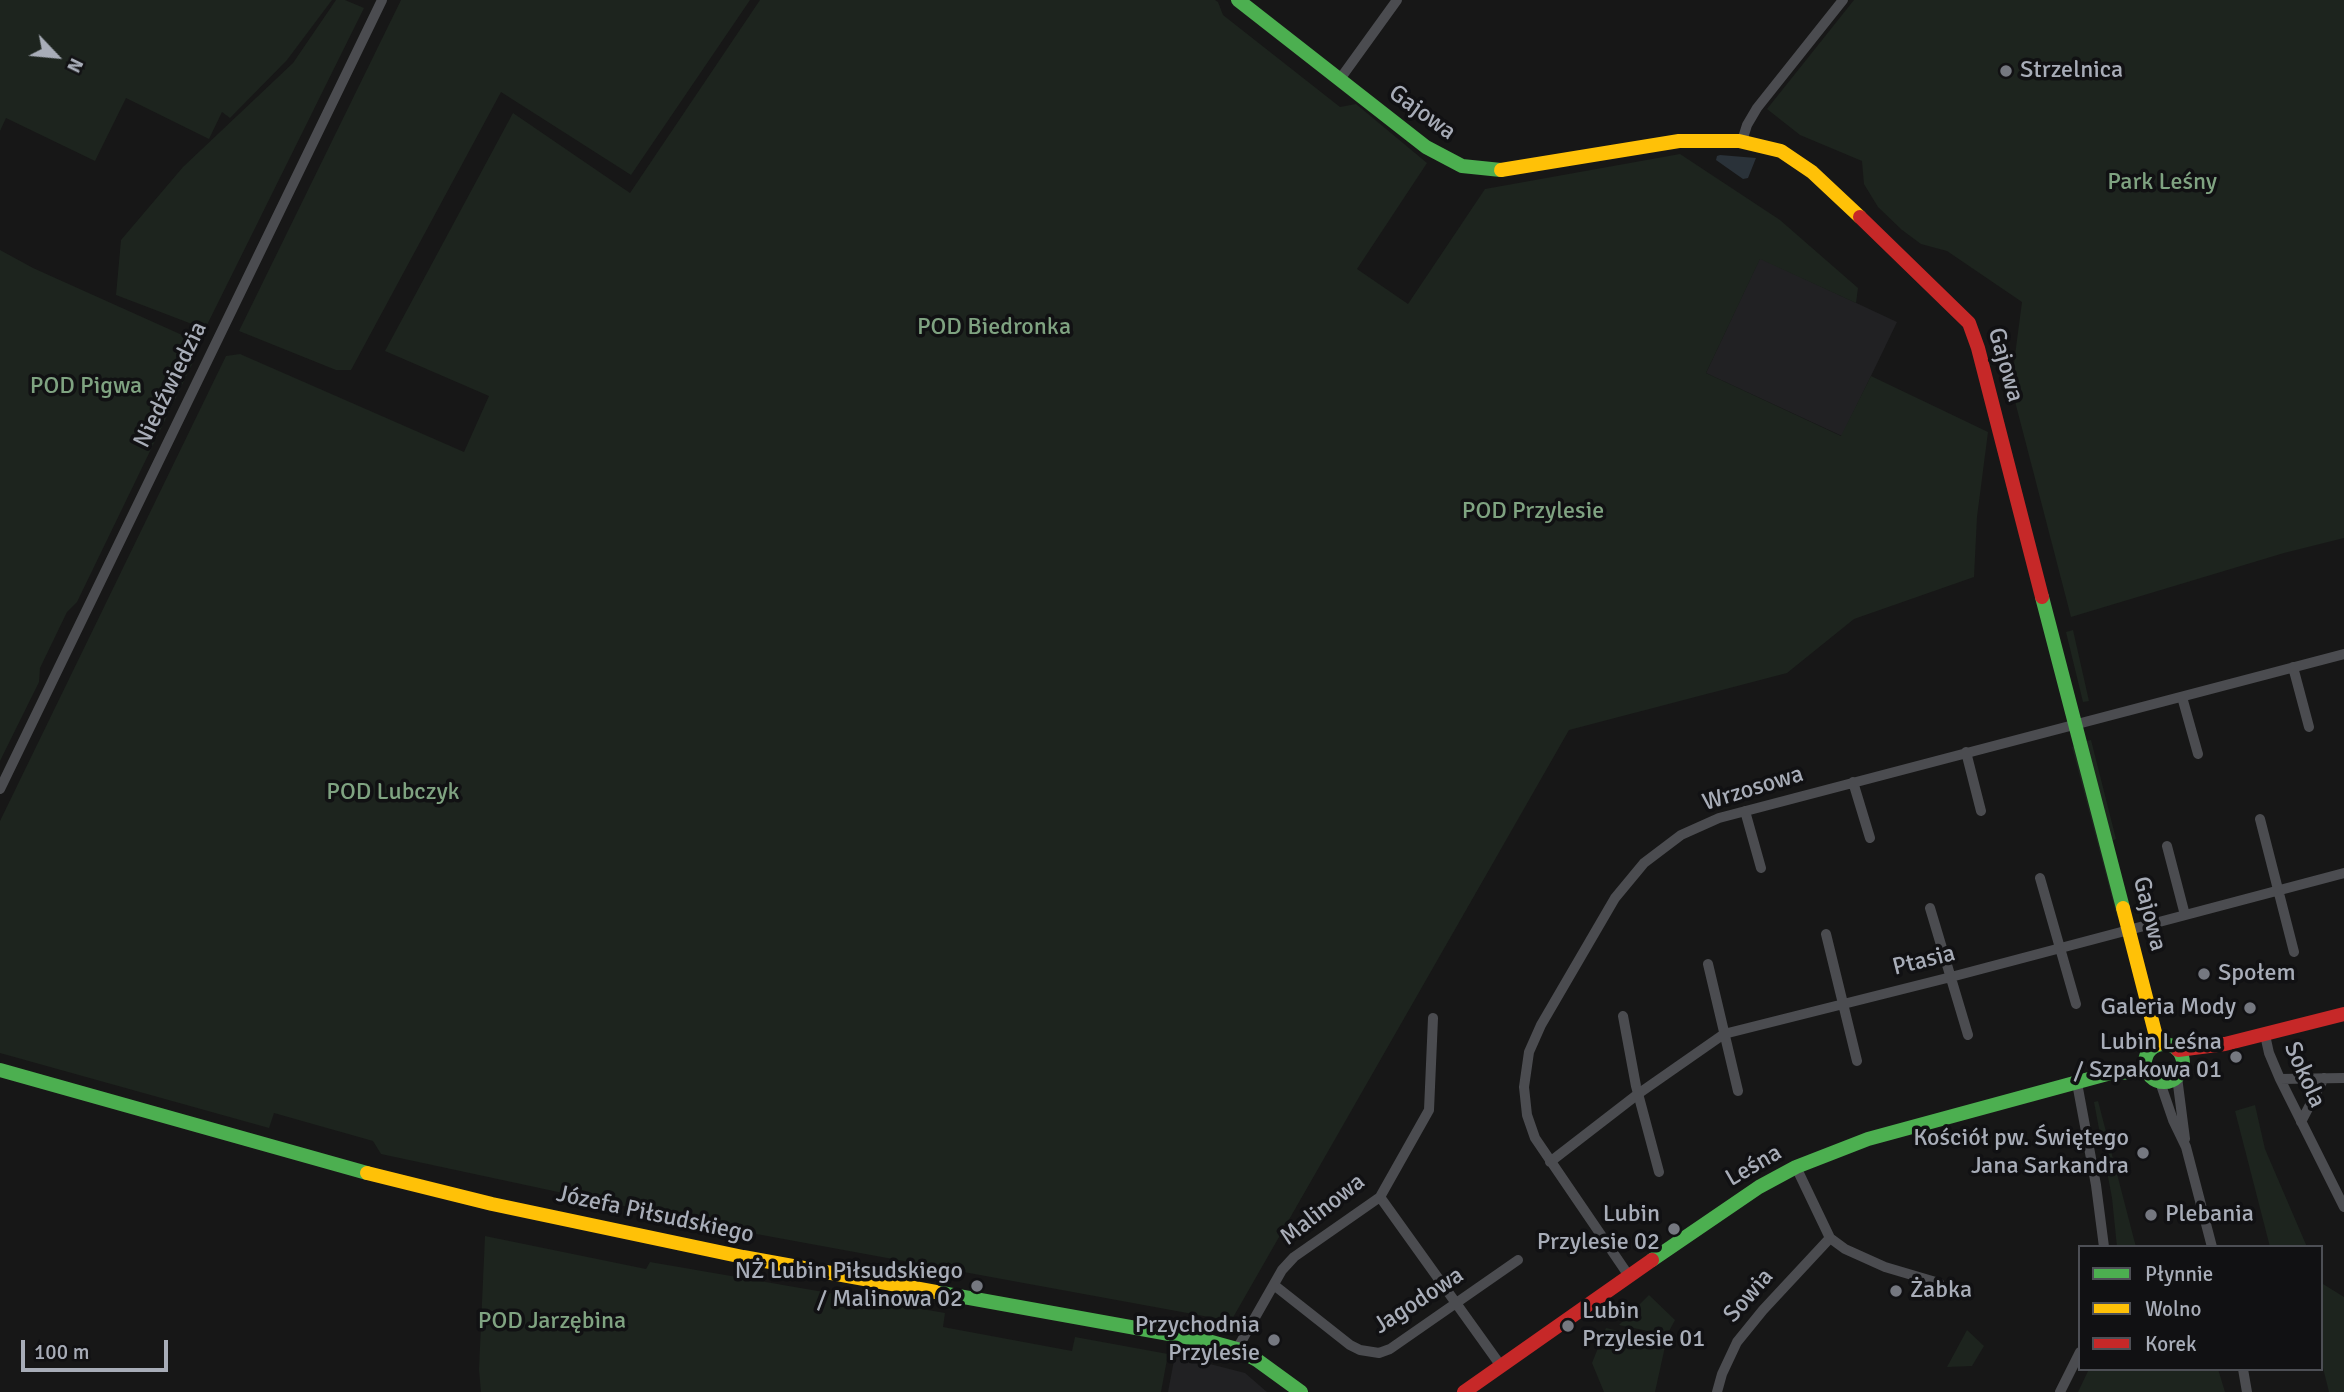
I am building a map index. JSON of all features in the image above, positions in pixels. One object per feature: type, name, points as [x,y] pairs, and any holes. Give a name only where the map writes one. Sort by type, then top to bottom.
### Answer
[{"type":"street","name":"Niedźwiedzia","points":[[0,789],[382,0]]},
{"type":"street","points":[[1238,0],[1340,79],[1397,0]]},
{"type":"street","points":[[1742,141],[1757,108],[1843,0]]},
{"type":"street","name":"Gajowa","points":[[1340,79],[1435,153],[1476,169],[1508,170],[1679,141],[1742,141],[1773,148],[1801,163],[1969,323],[1978,348],[2158,1044]]},
{"type":"street","name":"Wrzosowa","points":[[1629,1276],[1535,1138],[1524,1101],[1527,1063],[1541,1025],[1615,898],[1638,868],[1667,844],[1692,829],[1745,811],[2344,654]]},
{"type":"street","points":[[2293,667],[2309,727]]},
{"type":"street","points":[[2182,697],[2198,754]]},
{"type":"street","points":[[1966,752],[1981,811]]},
{"type":"street","points":[[1853,782],[1870,838]]},
{"type":"street","points":[[1745,811],[1761,868]]},
{"type":"street","points":[[2260,819],[2294,952]]},
{"type":"street","points":[[2167,846],[2185,915]]},
{"type":"street","name":"Ptasia","points":[[1550,1162],[1638,1094],[1724,1034],[2344,873]]},
{"type":"street","points":[[2040,878],[2076,1004]]},
{"type":"street","points":[[1930,908],[1968,1035]]},
{"type":"street","points":[[1826,934],[1857,1061]]},
{"type":"street","points":[[1708,964],[1738,1091]]},
{"type":"street","points":[[2160,1082],[2166,1082],[2179,1063],[2225,1044],[2344,1014]]},
{"type":"street","points":[[1623,1016],[1638,1094],[1659,1172]]},
{"type":"street","name":"Malinowa","points":[[1237,1349],[1274,1285],[1294,1257],[1380,1198],[1429,1110],[1433,1017]]},
{"type":"street","name":"Sokola","points":[[2265,1035],[2269,1054],[2280,1079],[2344,1208]]},
{"type":"street","points":[[2186,1147],[2160,1082],[2146,1065],[2148,1052],[2158,1044],[2169,1044],[2179,1063],[2186,1147],[2211,1245]]},
{"type":"street","name":"Leśna","points":[[1464,1392],[1759,1187],[1796,1167],[1868,1139],[2111,1073],[2126,1063],[2146,1065]]},
{"type":"street","name":"Józefa Piłsudskiego","points":[[0,1070],[450,1194],[743,1257],[1208,1340],[1237,1349],[1272,1369],[1300,1391]]},
{"type":"street","points":[[2280,1079],[2344,1079]]},
{"type":"street","points":[[2301,1122],[2324,1079]]},
{"type":"street","points":[[2077,1083],[2096,1185],[2104,1245]]},
{"type":"street","points":[[1796,1167],[1830,1238],[1845,1249],[1885,1267],[1939,1283]]},
{"type":"street","points":[[1380,1198],[1501,1366]]},
{"type":"street","name":"Sowia","points":[[1717,1392],[1737,1342],[1830,1238]]},
{"type":"street","name":"Jagodowa","points":[[1274,1285],[1350,1345],[1360,1350],[1379,1353],[1390,1349],[1518,1260]]},
{"type":"street","points":[[2060,1392],[2078,1356]]},
{"type":"street","points":[[2244,1371],[2249,1392]]},
{"type":"shaded area","points":[[1720,155],[1756,158],[1748,178],[1743,179],[1716,160]]},
{"type":"shaded area","points":[[1760,258],[1897,322],[1842,436],[1706,373]]},
{"type":"shaded area","points":[[1175,1355],[1245,1373],[1267,1392],[1168,1392]]},
{"type":"green space","points":[[0,0],[332,0],[287,60],[230,118],[222,112],[209,139],[126,98],[95,161],[6,118],[0,131]]},
{"type":"green space","points":[[336,0],[345,0],[364,8],[205,329],[116,295],[121,240],[183,167],[293,63]]},
{"type":"green space","points":[[401,0],[750,0],[631,175],[501,92],[351,370],[336,370],[239,331]]},
{"type":"green space","points":[[760,0],[1215,0],[1223,15],[1340,107],[1356,104],[1427,163],[1357,269],[1408,304],[1485,189],[1680,154],[1780,220],[1858,288],[1856,303],[1760,259],[1706,373],[1841,436],[1871,376],[1988,432],[1977,517],[1974,577],[1854,619],[1787,673],[1569,730],[1231,1321],[740,1231],[381,1154],[373,1141],[274,1113],[269,1128],[0,1053],[0,821],[226,356],[240,354],[464,452],[489,396],[385,351],[513,113],[630,193]]},
{"type":"green space","name":"Park Leśny","points":[[1854,0],[2344,0],[2344,538],[2284,553],[2071,617],[2011,386],[2022,302],[1947,251],[1921,244],[1902,230],[1878,207],[1864,184],[1862,161],[1800,135],[1767,109]]},
{"type":"green space","name":"POD Pigwa","points":[[0,250],[33,268],[191,339],[198,352],[77,602],[67,612],[40,668],[39,682],[0,761]]},
{"type":"green space","points":[[2073,630],[2089,701],[2083,702],[2066,632]]},
{"type":"green space","points":[[2091,740],[2116,839],[2111,841],[2086,741]]},
{"type":"green space","points":[[2076,746],[2120,916],[2117,917],[2072,747]]},
{"type":"green space","points":[[2098,1101],[2135,1245],[2117,1245],[2112,1198],[2094,1102]]},
{"type":"green space","points":[[2255,1105],[2265,1149],[2306,1245],[2269,1245],[2235,1111]]},
{"type":"green space","name":"POD Jarzębina","points":[[485,1236],[646,1269],[650,1262],[945,1313],[943,1327],[1072,1351],[1075,1337],[1168,1354],[1161,1392],[481,1392],[479,1369]]},
{"type":"green space","points":[[2323,1284],[2344,1297],[2344,1392],[2329,1392],[2323,1368]]},
{"type":"green space","points":[[1649,1295],[1675,1320],[1667,1335],[1619,1325]]},
{"type":"green space","points":[[1606,1328],[1666,1342],[1655,1392],[1604,1392],[1592,1363]]},
{"type":"green space","points":[[1967,1330],[1984,1346],[1972,1366],[1947,1367]]},
{"type":"green space","points":[[2088,1371],[2219,1371],[2225,1392],[2078,1392]]},
{"type":"traffic: fast","points":[[1238,0],[1426,147],[1462,166],[1501,170]]},
{"type":"traffic: fast","points":[[2042,597],[2123,908]]},
{"type":"traffic: fast","points":[[2164,1044],[2177,1050],[2183,1063],[2177,1076],[2164,1082],[2151,1076],[2145,1063],[2151,1050],[2164,1044]]},
{"type":"traffic: fast","points":[[0,1070],[367,1173]]},
{"type":"traffic: fast","points":[[1652,1260],[1759,1187],[1796,1167],[1868,1139],[2111,1073],[2147,1072]]},
{"type":"traffic: fast","points":[[936,1292],[1208,1341],[1237,1349],[1301,1392]]},
{"type":"traffic: slow","points":[[1501,170],[1679,141],[1739,141],[1781,151],[1812,172],[1860,217]]},
{"type":"traffic: slow","points":[[2123,908],[2158,1044]]},
{"type":"traffic: slow","points":[[367,1173],[492,1204],[743,1257],[936,1292]]},
{"type":"traffic: jam","points":[[1860,217],[1969,323],[1978,348],[2042,597]]},
{"type":"traffic: jam","points":[[2178,1050],[2225,1044],[2344,1014]]},
{"type":"traffic: jam","points":[[1464,1392],[1652,1260]]},
{"type":"place","name":"Strzelnica","points":[[2006,71]]},
{"type":"place","name":"Społem","points":[[2204,974]]},
{"type":"place","name":"Galeria Mody","points":[[2250,1008]]},
{"type":"place","name":"Lubin Leśna / Szpakowa 01","points":[[2236,1057]]},
{"type":"place","name":"Kościół pw. Świętego Jana Sarkandra","points":[[2143,1153]]},
{"type":"place","name":"Plebania","points":[[2151,1215]]},
{"type":"place","name":"Lubin Przylesie 02","points":[[1674,1229]]},
{"type":"place","name":"NŻ Lubin Piłsudskiego / Malinowa 02","points":[[977,1286]]},
{"type":"place","name":"Żabka","points":[[1896,1291]]},
{"type":"place","name":"Lubin Przylesie 01","points":[[1568,1326]]},
{"type":"place","name":"Przychodnia Przylesie","points":[[1274,1340]]},
{"type":"park label","name":"POD Biedronka","points":[[994,328]]},
{"type":"park label","name":"POD Przylesie","points":[[1533,512]]},
{"type":"park label","name":"POD Lubczyk","points":[[393,793]]}]
